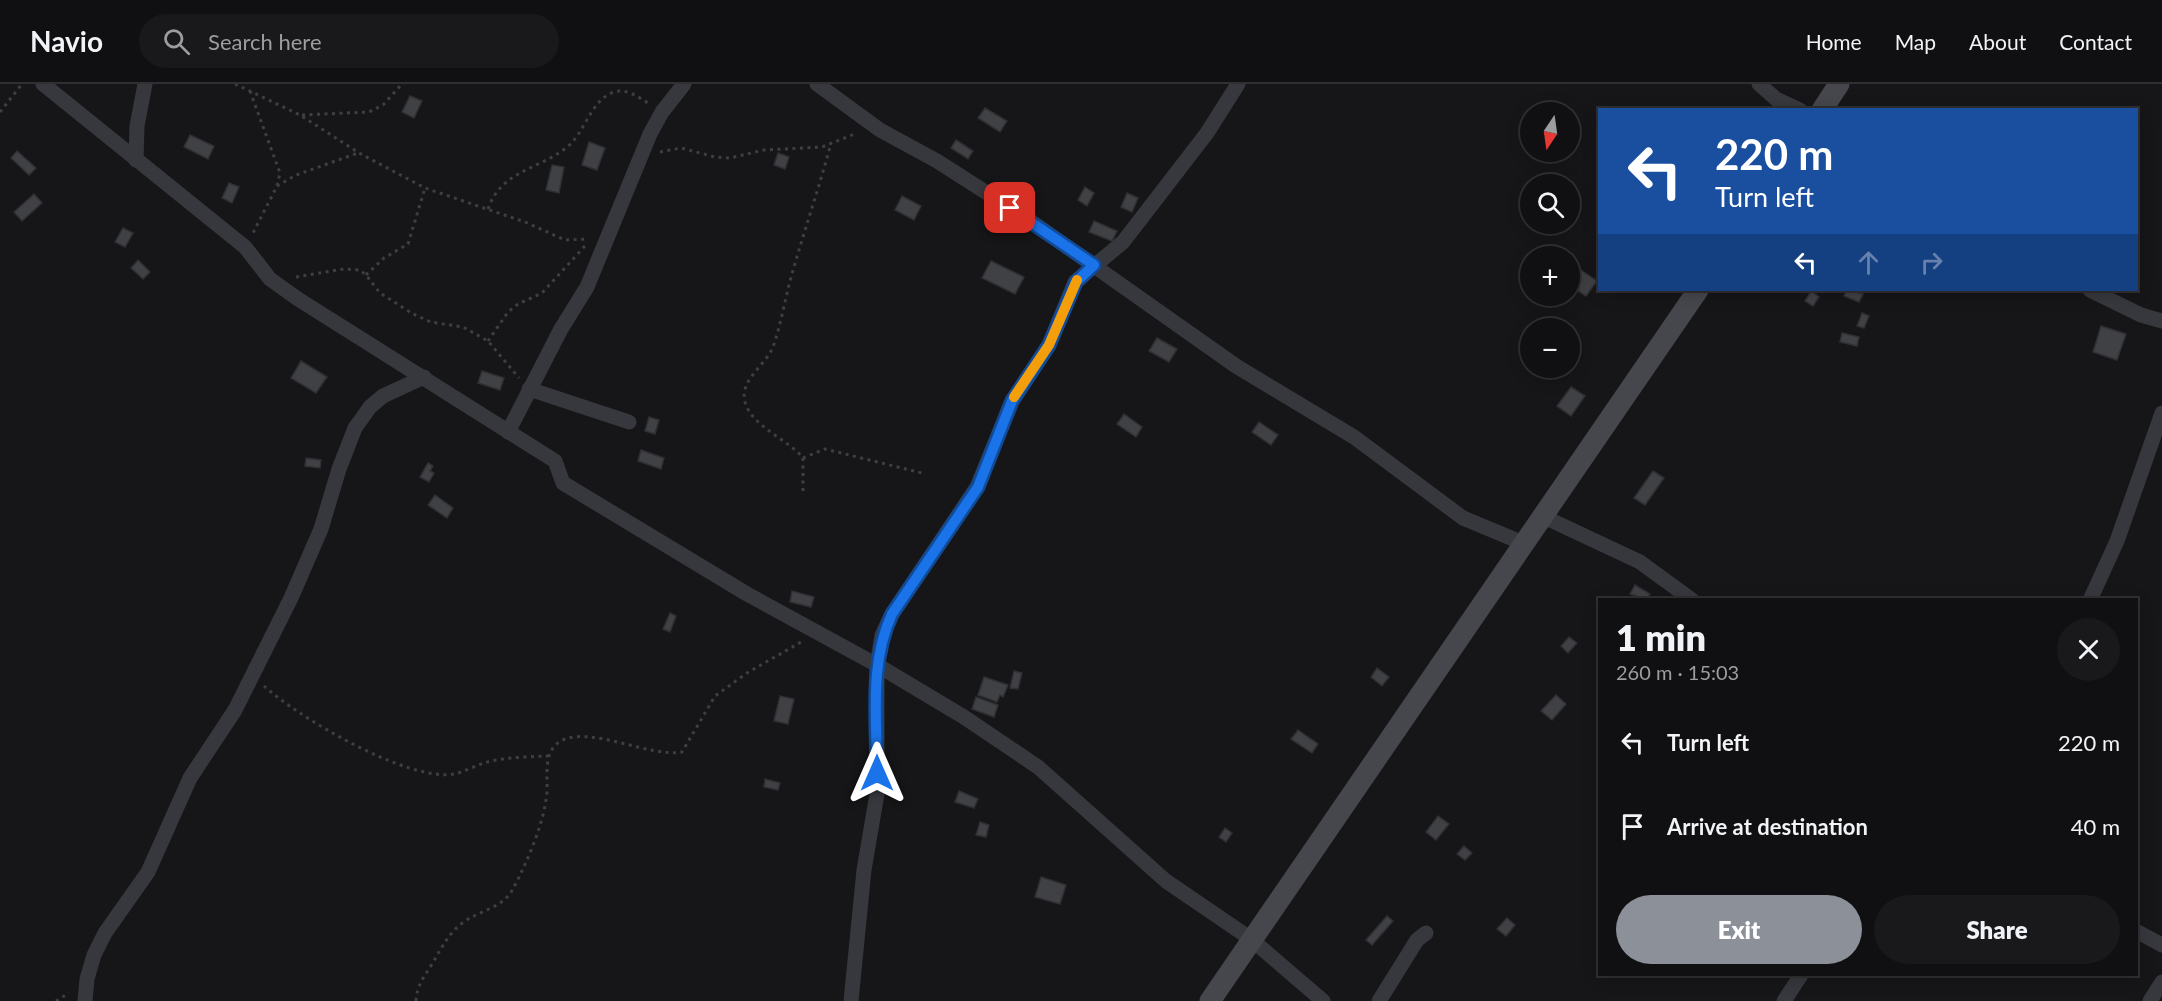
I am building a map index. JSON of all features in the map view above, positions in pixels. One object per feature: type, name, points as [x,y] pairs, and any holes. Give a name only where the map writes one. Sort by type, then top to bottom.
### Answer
[{"type":"main road","points":[[1823,108],[1839,84]]},
{"type":"main road","points":[[1210,1001],[1697,291]]},
{"type":"street","points":[[43,84],[245,246],[270,279],[555,461],[563,483],[964,717],[1038,767],[1166,881],[1251,939],[1323,1001]]},
{"type":"street","points":[[136,160],[137,126],[145,84]]},
{"type":"street","points":[[508,432],[529,389],[587,287],[662,112],[684,84]]},
{"type":"street","points":[[817,84],[880,130],[937,161],[1094,265],[1236,366],[1354,437],[1463,518],[1523,543]]},
{"type":"street","points":[[851,1001],[865,860],[877,794],[877,665],[882,635],[892,614],[978,487],[1012,401],[1049,345],[1076,282],[1123,242],[1207,134],[1238,84]]},
{"type":"street","points":[[1759,84],[1776,99],[1796,108]]},
{"type":"street","points":[[2092,291],[2141,315],[2162,321]]},
{"type":"street","points":[[85,1001],[87,979],[94,955],[105,933],[148,872],[190,778],[235,710],[291,598],[321,529],[339,469],[355,428],[370,407],[383,396],[424,377]]},
{"type":"street","points":[[529,389],[629,422]]},
{"type":"street","points":[[2091,598],[2117,541],[2162,412]]},
{"type":"street","points":[[1542,516],[1640,562],[1689,598]]},
{"type":"street","points":[[2138,932],[2162,945]]},
{"type":"street","points":[[1379,1001],[1417,940],[1426,933]]},
{"type":"street","points":[[1784,1001],[1801,976]]},
{"type":"street","points":[[2150,1001],[2162,982]]},
{"type":"path","points":[[0,112],[22,84]]},
{"type":"path","points":[[235,84],[300,115],[359,153],[425,188],[488,209],[565,240],[590,239]]},
{"type":"path","points":[[300,115],[369,111],[383,105],[402,84]]},
{"type":"path","points":[[245,246],[277,186],[279,166],[250,90]]},
{"type":"path","points":[[488,209],[492,196],[514,175],[567,147],[606,96],[625,91],[662,112]]},
{"type":"path","points":[[638,164],[671,148],[730,158],[764,150],[822,147],[850,134],[880,130]]},
{"type":"path","points":[[803,491],[803,458],[798,451],[775,437],[752,414],[745,405],[744,396],[747,383],[772,350],[831,144]]},
{"type":"path","points":[[277,186],[296,176],[359,153]]},
{"type":"path","points":[[366,274],[384,258],[408,244],[425,188]]},
{"type":"path","points":[[488,341],[508,312],[518,304],[542,293],[595,234]]},
{"type":"path","points":[[270,279],[344,269],[360,270],[380,292],[412,314],[431,322],[463,327],[488,341],[529,389]]},
{"type":"path","points":[[803,458],[825,449],[922,473]]},
{"type":"path","points":[[416,1001],[417,988],[447,936],[466,921],[505,900],[512,890],[541,824],[547,797],[548,756],[555,745],[563,739],[583,738],[675,753],[682,752],[715,696],[726,687],[817,633]]},
{"type":"path","points":[[253,677],[295,712],[403,766],[438,774],[453,774],[495,760],[548,756]]},
{"type":"building","points":[[410,96],[422,101],[414,118],[402,112]]},
{"type":"building","points":[[985,108],[1007,121],[1000,132],[978,118]]},
{"type":"building","points":[[190,135],[214,146],[208,159],[184,147]]},
{"type":"building","points":[[956,140],[973,151],[968,159],[951,148]]},
{"type":"building","points":[[589,142],[605,148],[597,170],[582,165]]},
{"type":"building","points":[[17,151],[36,168],[29,175],[11,158]]},
{"type":"building","points":[[778,153],[789,157],[785,169],[774,165]]},
{"type":"building","points":[[552,165],[564,167],[559,193],[546,190]]},
{"type":"building","points":[[229,183],[239,187],[232,203],[222,198]]},
{"type":"building","points":[[1085,187],[1094,193],[1087,206],[1078,200]]},
{"type":"building","points":[[1127,193],[1138,198],[1132,212],[1121,207]]},
{"type":"building","points":[[34,194],[42,203],[22,221],[14,212]]},
{"type":"building","points":[[902,196],[921,206],[914,220],[895,210]]},
{"type":"building","points":[[1094,221],[1117,231],[1112,241],[1089,232]]},
{"type":"building","points":[[123,228],[133,233],[125,247],[115,242]]},
{"type":"building","points":[[138,260],[150,272],[143,279],[131,268]]},
{"type":"building","points":[[991,261],[1024,277],[1015,294],[982,278]]},
{"type":"building","points":[[1580,269],[1597,281],[1586,296],[1580,292]]},
{"type":"building","points":[[1811,291],[1819,297],[1813,306],[1805,301]]},
{"type":"building","points":[[1846,291],[1863,294],[1859,302],[1844,296]]},
{"type":"building","points":[[1862,313],[1869,316],[1864,328],[1857,326]]},
{"type":"building","points":[[2101,326],[2126,334],[2117,360],[2093,352]]},
{"type":"building","points":[[1842,333],[1859,337],[1857,346],[1840,342]]},
{"type":"building","points":[[1157,338],[1177,349],[1169,362],[1149,351]]},
{"type":"building","points":[[301,361],[327,377],[316,393],[291,378]]},
{"type":"building","points":[[482,371],[504,378],[500,390],[478,383]]},
{"type":"building","points":[[1571,387],[1585,396],[1571,416],[1557,406]]},
{"type":"building","points":[[1124,414],[1142,427],[1136,437],[1117,424]]},
{"type":"building","points":[[649,417],[659,420],[655,434],[645,431]]},
{"type":"building","points":[[1259,422],[1278,435],[1271,445],[1252,432]]},
{"type":"building","points":[[641,450],[664,458],[661,469],[638,461]]},
{"type":"building","points":[[306,458],[321,460],[320,468],[305,466]]},
{"type":"building","points":[[428,463],[433,466],[430,471],[434,473],[429,482],[420,477]]},
{"type":"building","points":[[1653,471],[1664,478],[1645,505],[1634,498]]},
{"type":"building","points":[[435,495],[453,508],[447,518],[428,505]]},
{"type":"building","points":[[1635,585],[1650,594],[1648,598],[1641,598],[1630,594]]},
{"type":"building","points":[[792,591],[814,597],[811,607],[790,602]]},
{"type":"building","points":[[670,613],[676,616],[670,632],[663,629]]},
{"type":"building","points":[[1569,637],[1577,643],[1568,653],[1561,646]]},
{"type":"building","points":[[1377,668],[1389,677],[1382,686],[1371,677]]},
{"type":"building","points":[[1014,671],[1022,673],[1018,689],[1010,688]]},
{"type":"building","points":[[984,677],[1008,685],[1003,697],[1000,695],[997,702],[978,695]]},
{"type":"building","points":[[1556,695],[1566,704],[1552,720],[1541,711]]},
{"type":"building","points":[[780,696],[794,699],[788,724],[774,721]]},
{"type":"building","points":[[976,697],[998,705],[994,717],[972,709]]},
{"type":"building","points":[[1298,730],[1318,744],[1312,753],[1291,739]]},
{"type":"building","points":[[765,779],[780,783],[778,790],[764,787]]},
{"type":"building","points":[[959,791],[978,799],[974,808],[955,802]]},
{"type":"building","points":[[1438,816],[1449,824],[1436,840],[1426,832]]},
{"type":"building","points":[[980,822],[989,825],[986,837],[976,835]]},
{"type":"building","points":[[1225,828],[1232,833],[1226,842],[1219,837]]},
{"type":"building","points":[[1464,846],[1472,853],[1465,860],[1457,854]]},
{"type":"building","points":[[1041,877],[1066,885],[1060,904],[1035,897]]},
{"type":"building","points":[[1387,916],[1393,921],[1372,945],[1366,940]]},
{"type":"building","points":[[1507,918],[1515,925],[1506,936],[1497,929]]},
{"type":"slow traffic","points":[[1014,397],[1049,345],[1077,280]]},
{"type":"route","points":[[877,773],[877,665],[882,635],[892,614],[978,487],[1012,401],[1049,345],[1076,282],[1094,265],[1010,208]]}]
